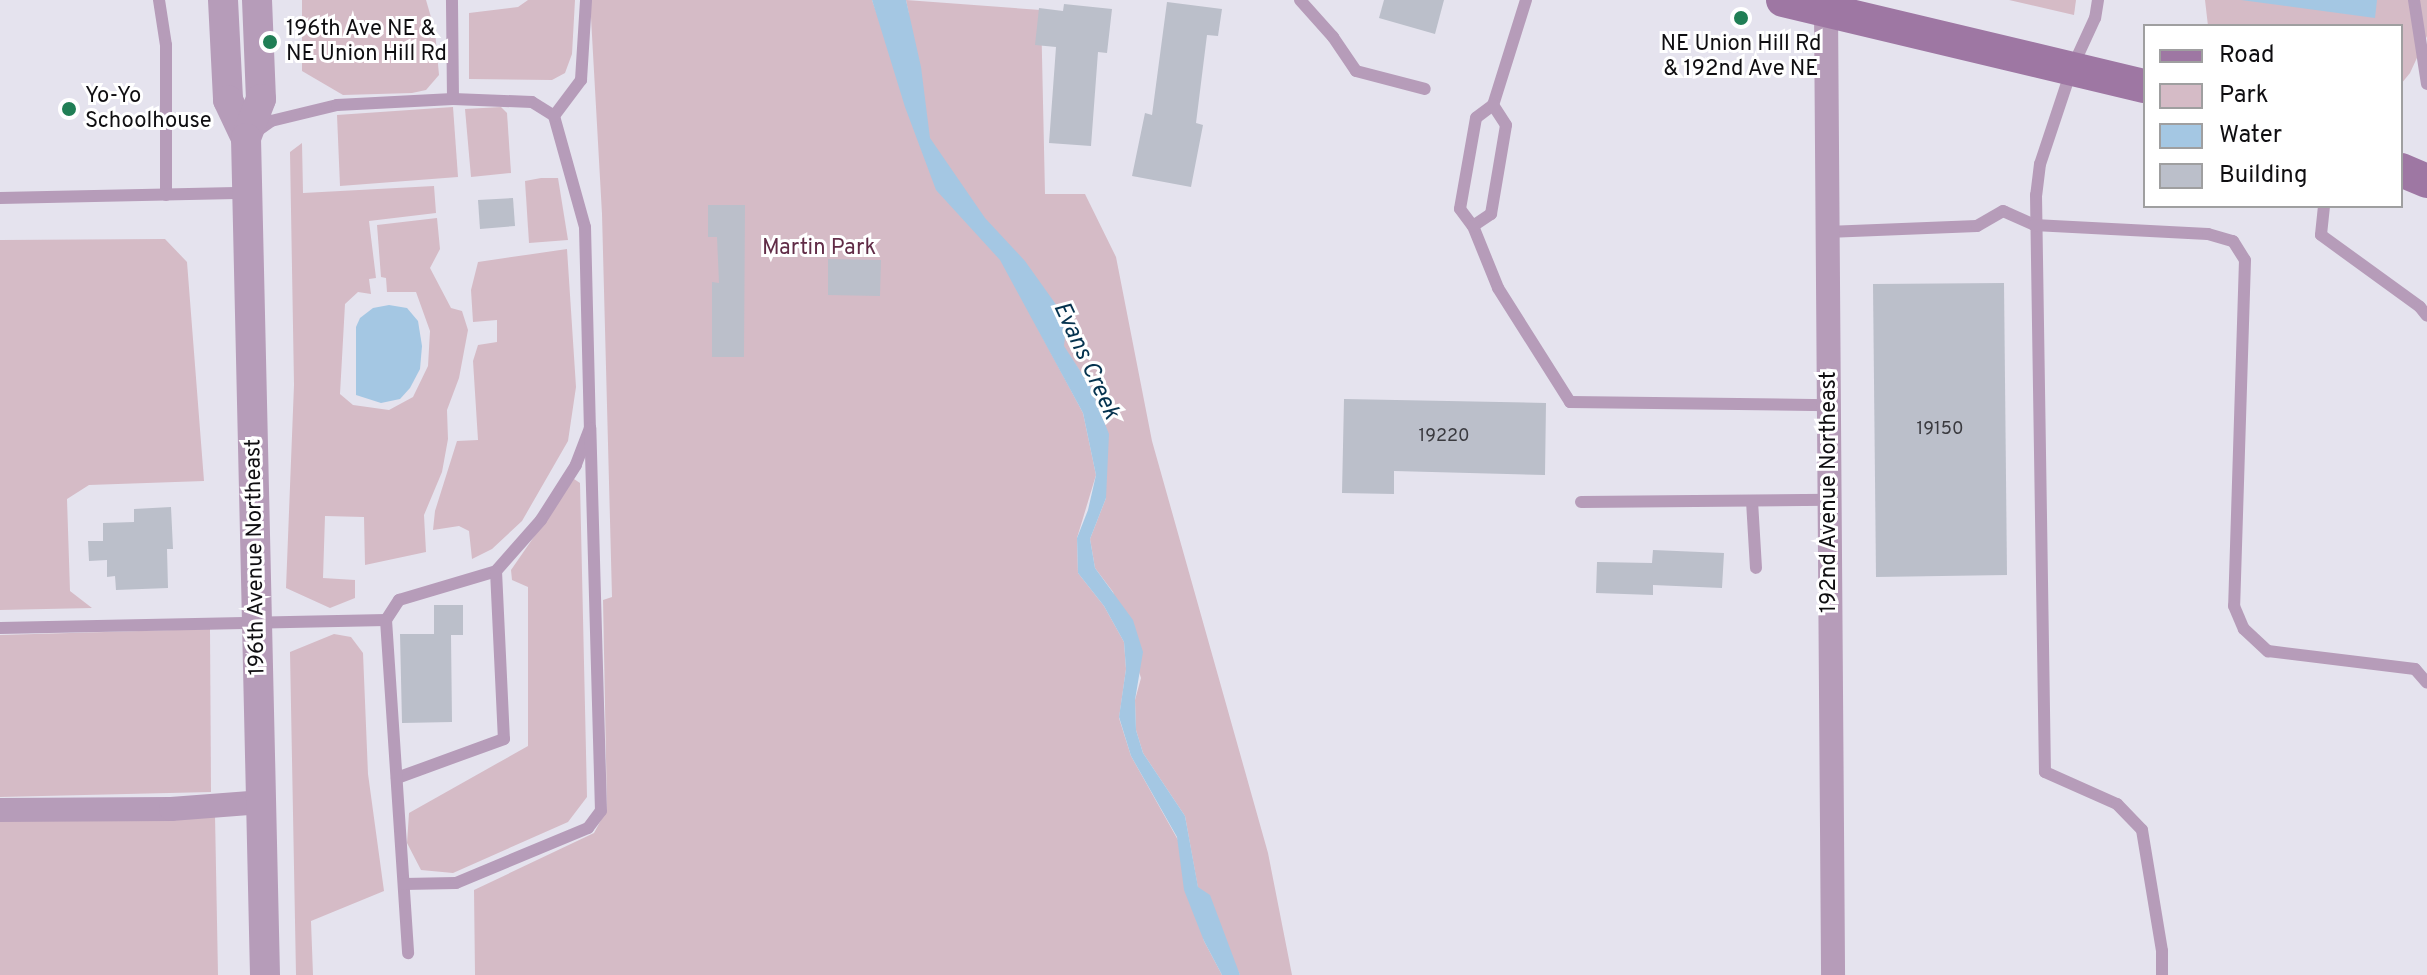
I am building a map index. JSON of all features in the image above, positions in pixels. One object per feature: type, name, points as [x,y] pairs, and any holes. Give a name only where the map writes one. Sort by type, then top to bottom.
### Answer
[{"type":"main road","points":[[1783,0],[2143,86]]},
{"type":"main road","points":[[2403,171],[2427,181]]},
{"type":"street","name":"196th Avenue Northeast","points":[[223,0],[228,100],[246,138]]},
{"type":"street","name":"196th Avenue Northeast","points":[[257,0],[261,99],[246,138],[265,975]]},
{"type":"street","name":"192nd Avenue Northeast","points":[[1826,10],[1833,975]]},
{"type":"street","points":[[0,810],[171,809],[261,802]]},
{"type":"lane","points":[[159,0],[166,45],[166,195]]},
{"type":"lane","points":[[452,0],[453,99]]},
{"type":"lane","points":[[554,116],[581,80],[586,0]]},
{"type":"lane","points":[[1300,0],[1333,37],[1356,71],[1425,89]]},
{"type":"lane","points":[[1526,0],[1493,105],[1476,118],[1460,209],[1473,226],[1498,288],[1570,402],[1830,405]]},
{"type":"lane","points":[[2098,0],[2095,18],[2072,68],[2040,164],[2034,225],[2045,772],[2117,804],[2142,830],[2162,951],[2162,975]]},
{"type":"lane","points":[[2414,0],[2427,84]]},
{"type":"lane","points":[[246,138],[271,121],[337,105],[453,99],[532,102],[554,116],[585,227],[601,811],[588,828],[456,883],[404,884]]},
{"type":"lane","points":[[1473,226],[1491,214],[1504,140],[1506,125],[1493,105]]},
{"type":"lane","points":[[0,198],[248,193]]},
{"type":"lane","points":[[2324,208],[2321,235],[2420,307],[2427,316]]},
{"type":"lane","points":[[1827,232],[1977,226],[2003,211],[2034,225],[2208,234],[2233,241],[2245,260],[2234,606],[2244,629],[2268,651],[2415,669],[2427,683]]},
{"type":"lane","points":[[408,953],[386,620],[399,600],[496,571],[541,520],[576,465],[590,428]]},
{"type":"lane","points":[[1581,502],[1830,500]]},
{"type":"lane","points":[[1752,501],[1756,568]]},
{"type":"lane","points":[[397,778],[504,739],[496,571]]},
{"type":"lane","points":[[0,628],[386,620]]},
{"type":"green space","points":[[302,0],[426,0],[435,31],[439,75],[426,90],[412,93],[343,95],[302,71]]},
{"type":"green space","points":[[528,0],[575,0],[572,54],[565,73],[552,80],[469,79],[469,13],[518,7]]},
{"type":"green space","name":"Martin Park","points":[[590,0],[872,0],[877,14],[909,15],[906,0],[1041,10],[1045,194],[1085,194],[1116,257],[1152,441],[1268,853],[1292,975],[1240,975],[1198,888],[1185,816],[1143,753],[1136,730],[1135,700],[1141,678],[1113,592],[1095,568],[1090,539],[1106,498],[1090,386],[1063,346],[1037,327],[1083,413],[1096,475],[1077,538],[1078,573],[1104,606],[1124,642],[1126,669],[1119,718],[1131,756],[1178,840],[1204,941],[1222,975],[475,975],[474,890],[594,833],[607,809],[603,600],[612,597],[602,214]]},
{"type":"green space","points":[[2009,0],[2076,0],[2074,15]]},
{"type":"green space","points":[[2205,0],[2427,0],[2427,36],[2403,82],[2403,24],[2208,24]]},
{"type":"green space","points":[[453,107],[458,177],[340,186],[337,115]]},
{"type":"green space","points":[[501,107],[507,113],[511,173],[471,177],[465,109]]},
{"type":"green space","points":[[302,143],[303,193],[434,186],[436,213],[369,221],[376,278],[369,279],[371,294],[358,292],[345,304],[340,394],[353,405],[389,410],[413,397],[428,366],[430,331],[416,292],[387,292],[386,278],[381,277],[377,225],[437,218],[440,249],[430,268],[451,308],[462,311],[468,330],[459,378],[447,410],[448,439],[442,472],[424,515],[426,552],[365,565],[364,517],[325,516],[323,578],[355,580],[355,598],[330,608],[286,588],[294,385],[290,152]]},
{"type":"green space","points":[[558,178],[568,240],[529,243],[525,181]]},
{"type":"green space","points":[[165,239],[187,262],[204,481],[89,485],[67,499],[70,591],[92,608],[0,610],[0,240]]},
{"type":"green space","points":[[567,249],[576,387],[568,441],[522,521],[492,549],[472,559],[469,531],[459,526],[433,530],[435,511],[457,441],[478,440],[473,361],[478,345],[497,342],[497,320],[473,322],[471,290],[478,262]]},
{"type":"green space","points":[[574,479],[580,483],[587,797],[568,822],[453,873],[421,870],[407,843],[409,813],[528,746],[528,587],[512,580],[511,570]]},
{"type":"green space","points":[[210,629],[211,792],[0,797],[0,635]]},
{"type":"green space","points":[[334,634],[351,637],[363,653],[368,774],[384,891],[311,921],[313,975],[296,975],[290,652]]},
{"type":"green space","points":[[215,815],[218,975],[0,975],[0,820]]},
{"type":"water","points":[[872,0],[906,0],[921,67],[930,138],[985,218],[1025,261],[1067,320],[1064,346],[1090,386],[1109,434],[1106,498],[1090,539],[1095,568],[1133,620],[1143,652],[1135,700],[1136,730],[1143,753],[1185,816],[1198,887],[1210,895],[1240,975],[1222,975],[1204,941],[1184,890],[1177,837],[1131,756],[1119,717],[1126,669],[1124,642],[1104,606],[1078,573],[1077,538],[1088,510],[1096,475],[1083,413],[1000,260],[936,190],[905,107]]},
{"type":"water","points":[[2241,0],[2377,0],[2375,18]]},
{"type":"water","points":[[389,305],[407,308],[418,321],[422,346],[420,369],[410,388],[400,399],[381,403],[356,395],[356,327],[360,318],[373,308]]},
{"type":"building","points":[[1384,0],[1444,0],[1435,34],[1379,18]]},
{"type":"building","points":[[1167,2],[1222,9],[1218,36],[1207,35],[1196,123],[1203,125],[1191,187],[1132,176],[1145,113],[1152,115]]},
{"type":"building","points":[[1064,4],[1112,9],[1107,53],[1098,52],[1091,146],[1049,143],[1056,47],[1035,45],[1039,8],[1063,11]]},
{"type":"building","points":[[513,198],[515,226],[480,229],[478,200]]},
{"type":"building","points":[[708,205],[745,205],[744,357],[712,357],[712,282],[719,283],[717,237],[708,237]]},
{"type":"building","points":[[828,259],[881,260],[880,296],[828,295]]},
{"type":"building","points":[[2004,283],[2007,575],[1876,577],[1873,284]]},
{"type":"building","points":[[1344,399],[1546,403],[1545,475],[1394,471],[1394,494],[1342,493]]},
{"type":"building","points":[[171,507],[173,549],[167,549],[168,588],[116,590],[115,576],[107,577],[107,560],[89,561],[88,541],[103,541],[103,523],[134,522],[134,509]]},
{"type":"building","points":[[1653,550],[1724,553],[1722,588],[1653,585],[1653,595],[1596,593],[1597,562],[1652,563]]},
{"type":"building","points":[[434,605],[463,605],[463,635],[451,635],[452,722],[402,723],[400,634],[434,634]]},
{"type":"place","name":"NE Union Hill Rd & 192nd Ave NE","points":[[1741,18]]},
{"type":"place","name":"196th Ave NE & NE Union Hill Rd","points":[[270,42]]},
{"type":"place","name":"Yo-Yo Schoolhouse","points":[[69,109]]},
{"type":"water label","name":"Evans Creek","points":[[1085,361]]}]
